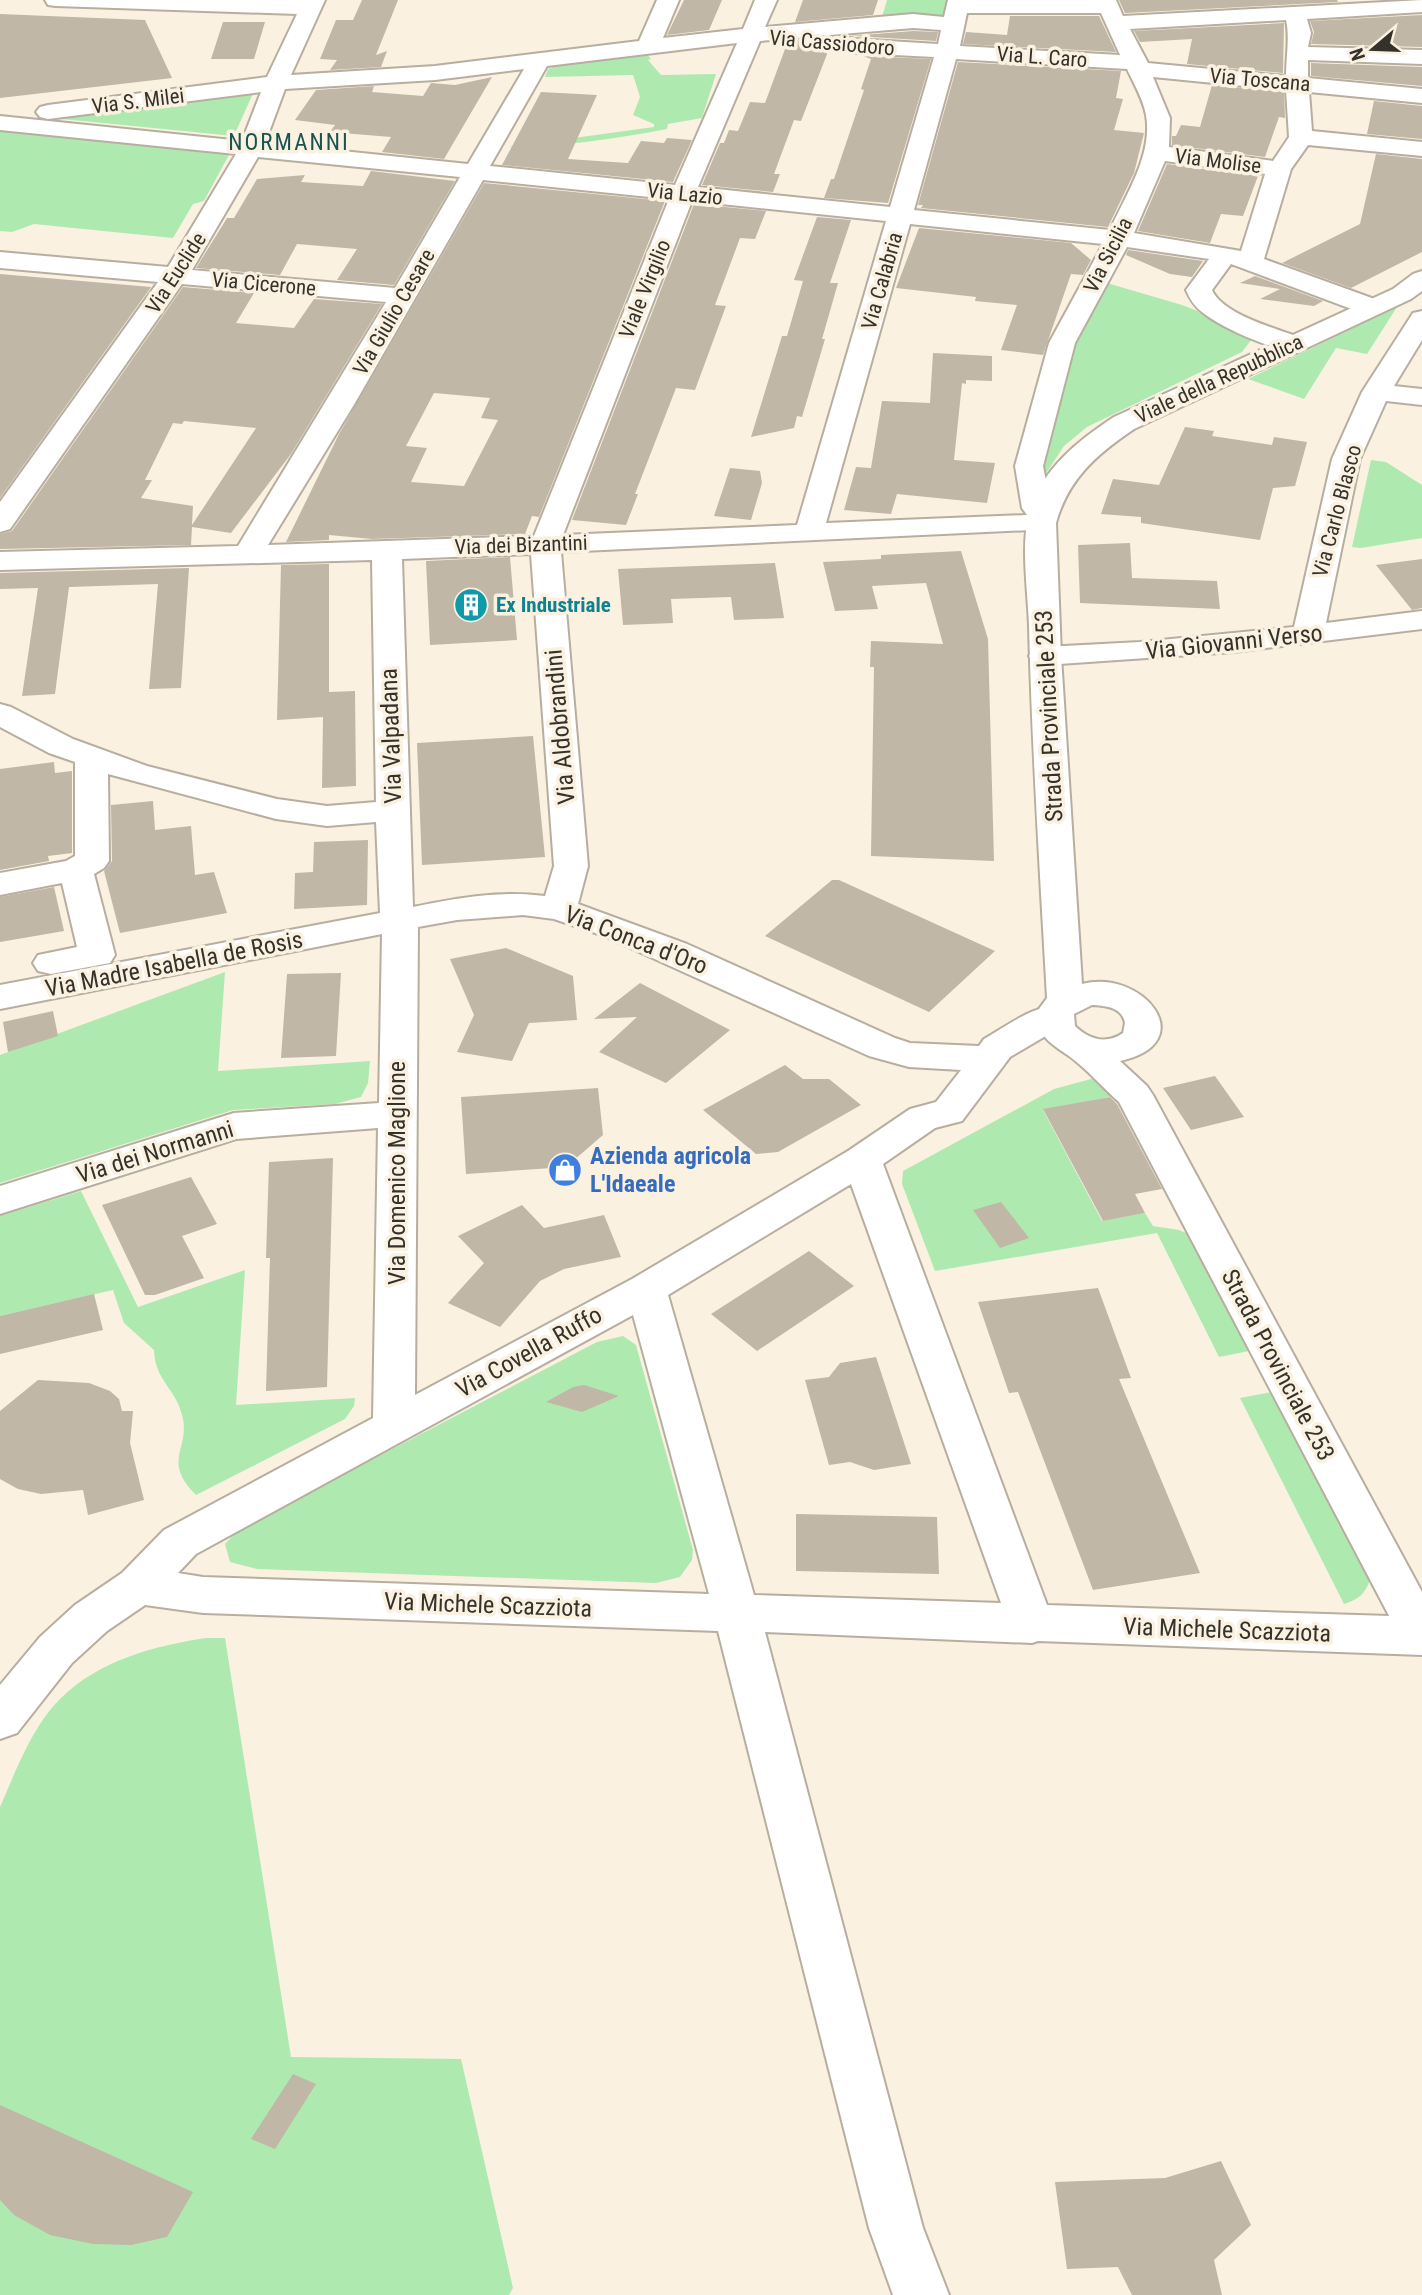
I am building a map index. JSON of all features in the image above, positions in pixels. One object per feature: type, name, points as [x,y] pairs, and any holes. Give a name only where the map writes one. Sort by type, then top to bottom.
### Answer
[{"type":"street","points":[[56,0],[312,4]]},
{"type":"street","points":[[648,47],[668,0]]},
{"type":"street","name":"Viale Virgilio","points":[[545,544],[683,194],[766,0]]},
{"type":"street","name":"Via Euclide","points":[[0,523],[192,252],[251,148],[276,83],[312,4]]},
{"type":"street","name":"Via Cassiodoro","points":[[752,36],[956,15],[1109,21],[1295,14],[1348,5],[1408,4]]},
{"type":"street","points":[[1251,261],[1279,169],[1301,137],[1297,83],[1297,43],[1300,33],[1295,14]]},
{"type":"street","points":[[956,15],[979,29]]},
{"type":"street","name":"Via Calabria","points":[[809,533],[956,15]]},
{"type":"street","name":"Via Sicilia","points":[[1039,511],[1029,466],[1062,343],[1119,238],[1157,153],[1158,118],[1138,66],[1109,21]]},
{"type":"street","name":"Via S. Milei","points":[[0,121],[276,83],[435,73],[752,36]]},
{"type":"street","name":"Via Cassiodoro","points":[[752,36],[785,41],[947,51]]},
{"type":"street","name":"Via L. Caro","points":[[947,51],[1138,66]]},
{"type":"street","points":[[1298,53],[1422,57]]},
{"type":"street","name":"Via Giulio Cesare","points":[[248,554],[403,296],[536,66]]},
{"type":"street","name":"Via Toscana","points":[[1138,66],[1422,96]]},
{"type":"street","name":"Via Lazio","points":[[0,121],[1119,238],[1226,254],[1371,307]]},
{"type":"street","points":[[1301,137],[1422,149]]},
{"type":"street","name":"Via Molise","points":[[1157,153],[1279,169]]},
{"type":"street","points":[[164,250],[192,252]]},
{"type":"street","points":[[1226,254],[1199,290],[1204,302],[1224,315],[1293,344]]},
{"type":"street","name":"Via Cicerone","points":[[0,260],[403,296]]},
{"type":"street","points":[[1412,287],[1422,320]]},
{"type":"street","name":"Viale della Repubblica","points":[[1039,511],[1072,461],[1092,443],[1124,423],[1412,287]]},
{"type":"street","name":"Via Carlo Blasco","points":[[1308,635],[1346,459],[1376,392],[1422,320]]},
{"type":"street","points":[[1376,392],[1422,397]]},
{"type":"street","name":"Via dei Bizantini","points":[[0,561],[387,551],[1002,524],[1039,511]]},
{"type":"street","name":"Strada Provinciale 253","points":[[1039,511],[1045,656],[1068,1027],[1134,1095],[1422,1636]]},
{"type":"street","name":"Via Aldobrandini","points":[[545,544],[571,866],[559,909]]},
{"type":"street","name":"Via Valpadana","points":[[387,551],[395,906],[400,921]]},
{"type":"street","name":"Via Giovanni Verso","points":[[1045,656],[1119,654],[1308,635],[1422,620]]},
{"type":"street","points":[[0,714],[20,727],[91,758],[174,784],[293,813],[327,817],[394,811]]},
{"type":"street","points":[[0,884],[76,870],[92,862],[91,758]]},
{"type":"street","points":[[0,972],[97,955],[76,870]]},
{"type":"street","name":"Via Conca d'Oro","points":[[348,931],[489,905],[523,904],[559,909],[616,928],[882,1047],[909,1055]]},
{"type":"street","name":"Via Domenico Maglione","points":[[394,1426],[400,921]]},
{"type":"street","name":"Strada Provinciale 253","points":[[1061,922],[1106,994]]},
{"type":"street","name":"Via Madre Isabella de Rosis","points":[[0,997],[348,931]]},
{"type":"street","points":[[923,1118],[928,1107],[929,1089],[909,1055],[993,1053],[1048,1048],[1068,1027],[1091,992],[1120,997],[1140,1012],[1144,1031],[1139,1040],[1140,1061],[1134,1095]]},
{"type":"street","points":[[1068,1027],[1115,1051],[1139,1040]]},
{"type":"street","name":"Via Covella Ruffo","points":[[138,1586],[180,1542],[646,1289],[862,1160],[923,1118],[949,1112],[993,1053]]},
{"type":"street","name":"Via dei Normanni","points":[[0,1200],[234,1126],[397,1114]]},
{"type":"street","points":[[862,1160],[1032,1625]]},
{"type":"street","points":[[646,1289],[737,1614],[896,2228],[921,2295]]},
{"type":"street","points":[[0,1719],[56,1650],[91,1618],[138,1586]]},
{"type":"street","name":"Via Michele Scazziota","points":[[138,1586],[203,1595],[1032,1625],[1422,1636]]},
{"type":"green space","points":[[887,0],[950,0],[945,21],[882,17]]},
{"type":"green space","points":[[646,53],[651,59],[648,60],[661,75],[716,74],[702,118],[668,124],[667,129],[607,139],[548,146],[508,147],[654,127],[654,124],[633,115],[640,97],[633,75],[545,77],[548,69],[561,64]]},
{"type":"green space","points":[[254,91],[234,136],[42,117]]},
{"type":"green space","points":[[0,131],[230,153],[204,201],[193,204],[173,238],[34,224],[12,232],[0,231]]},
{"type":"green space","points":[[1107,283],[1182,305],[1268,338],[1260,342],[1252,339],[1242,352],[1087,427],[1064,446],[1045,475],[1040,474],[1071,344]]},
{"type":"green space","points":[[1397,307],[1367,354],[1336,348],[1304,399],[1248,379]]},
{"type":"green space","points":[[1371,460],[1386,462],[1422,485],[1422,538],[1361,548],[1352,547]]},
{"type":"green space","points":[[225,972],[218,1071],[370,1061],[368,1083],[361,1097],[335,1104],[233,1110],[0,1183],[0,1055]]},
{"type":"green space","points":[[1101,1079],[1114,1096],[1043,1110],[1102,1221],[1145,1213],[1153,1226],[1191,1235],[1254,1350],[1219,1357],[1157,1233],[935,1271],[902,1184],[903,1171],[1054,1089]]},
{"type":"green space","points":[[81,1191],[138,1307],[245,1270],[236,1405],[355,1398],[354,1406],[345,1419],[196,1495],[180,1473],[179,1456],[184,1430],[180,1408],[158,1370],[154,1350],[124,1323],[113,1290],[0,1316],[0,1216]]},
{"type":"green space","points":[[623,1336],[636,1345],[693,1550],[692,1560],[680,1577],[656,1583],[257,1569],[230,1562],[225,1544],[239,1529],[597,1342]]},
{"type":"green space","points":[[1277,1391],[1371,1576],[1362,1594],[1344,1604],[1240,1398]]},
{"type":"green space","points":[[206,1638],[225,1638],[291,2057],[461,2059],[513,2288],[509,2295],[0,2295],[0,1807],[25,1750],[41,1723],[60,1699],[75,1686],[92,1674],[128,1657],[167,1645]]},
{"type":"building","points":[[362,0],[398,0],[376,55],[387,51],[381,67],[330,70],[337,60],[320,59],[336,20],[353,20]]},
{"type":"building","points":[[684,0],[722,0],[709,30],[667,35]]},
{"type":"building","points":[[803,0],[878,0],[873,15],[795,22]]},
{"type":"building","points":[[1119,0],[1337,0],[1338,2],[1125,13]]},
{"type":"building","points":[[0,14],[145,20],[172,78],[0,98]]},
{"type":"building","points":[[1422,15],[1422,47],[1311,44],[1314,32],[1310,21]]},
{"type":"building","points":[[1010,16],[1099,16],[1116,52],[963,44],[966,32],[1007,35]]},
{"type":"building","points":[[223,22],[265,22],[254,59],[211,59]]},
{"type":"building","points":[[1284,23],[1283,73],[1187,64],[1192,39],[1140,42],[1134,31]]},
{"type":"building","points":[[913,31],[938,32],[936,41],[855,36],[845,40],[842,49],[831,44],[801,121],[794,120],[774,174],[780,174],[773,192],[702,185],[720,143],[724,143],[729,130],[738,131],[750,102],[765,103],[788,41]]},
{"type":"building","points":[[863,56],[931,59],[888,203],[824,198],[831,179],[834,179],[864,90],[861,89],[871,59]]},
{"type":"building","points":[[958,62],[1121,71],[1116,98],[1123,99],[1114,130],[1144,133],[1134,173],[1108,227],[921,208],[923,205],[918,205]]},
{"type":"building","points":[[1311,63],[1422,67],[1422,86],[1311,76]]},
{"type":"building","points":[[492,77],[444,159],[382,152],[391,137],[330,132],[335,125],[295,120],[316,90],[374,86],[372,92],[423,96],[431,83],[455,85]]},
{"type":"building","points":[[1212,85],[1284,92],[1285,118],[1279,117],[1265,157],[1172,145],[1172,136],[1176,136],[1181,125],[1200,127]]},
{"type":"building","points":[[541,92],[597,95],[568,159],[628,163],[641,141],[664,143],[667,138],[692,140],[673,182],[502,165]]},
{"type":"building","points":[[1374,101],[1422,106],[1422,139],[1367,134]]},
{"type":"building","points":[[1376,154],[1422,159],[1422,252],[1351,288],[1282,263],[1360,224]]},
{"type":"building","points":[[1167,164],[1258,176],[1243,216],[1221,214],[1210,243],[1138,231]]},
{"type":"building","points":[[371,171],[455,181],[394,285],[337,280],[357,249],[297,244],[280,275],[196,268],[227,218],[234,218],[257,179],[305,175],[301,182],[363,186]]},
{"type":"building","points":[[484,183],[665,201],[539,517],[532,516],[525,534],[372,539],[329,535],[329,540],[286,542],[339,434]],"holes":[[[434,393],[490,398],[481,418],[498,420],[464,486],[411,482],[427,448],[406,446]]]},
{"type":"building","points":[[694,204],[766,211],[755,239],[740,238],[715,305],[726,306],[695,390],[676,388],[635,494],[638,494],[626,525],[572,520]]},
{"type":"building","points":[[817,217],[851,220],[830,283],[838,283],[802,417],[797,416],[794,428],[751,437],[782,336],[787,336],[803,281],[794,280]]},
{"type":"building","points":[[919,228],[1071,243],[1091,260],[1083,275],[1071,274],[1043,355],[1001,350],[1017,305],[975,301],[976,297],[896,288]]},
{"type":"building","points":[[1128,250],[1203,261],[1192,277],[1170,274],[1126,255]]},
{"type":"building","points":[[0,274],[151,287],[0,498]]},
{"type":"building","points":[[1255,276],[1323,301],[1314,306],[1260,299],[1280,289],[1240,283]]},
{"type":"building","points":[[183,287],[254,293],[236,323],[294,328],[314,299],[382,304],[291,454],[231,533],[192,527],[191,545],[0,549],[0,534],[12,531]],"holes":[[[184,421],[256,428],[192,525],[193,506],[141,498],[152,480],[145,480],[173,423],[182,424]]]},
{"type":"building","points":[[933,353],[992,356],[992,381],[966,380],[966,384],[962,383],[954,460],[995,463],[987,503],[897,494],[891,514],[844,510],[856,467],[871,468],[882,401],[930,403]]},
{"type":"building","points":[[1185,427],[1214,431],[1212,436],[1272,445],[1274,437],[1307,442],[1295,486],[1273,488],[1260,540],[1141,523],[1141,517],[1101,514],[1113,479],[1159,485]]},
{"type":"building","points":[[730,468],[760,471],[762,483],[751,520],[714,516]]},
{"type":"building","points":[[1130,543],[1132,578],[1217,581],[1220,609],[1080,603],[1078,545]]},
{"type":"building","points":[[961,551],[988,639],[994,861],[871,856],[874,667],[870,667],[871,641],[943,644],[926,583],[872,586],[878,609],[835,611],[823,562],[881,559],[881,555]]},
{"type":"building","name":"Ex Industriale","points":[[510,557],[517,640],[430,645],[426,561]]},
{"type":"building","points":[[1422,559],[1422,608],[1412,610],[1376,565]]},
{"type":"building","points":[[775,563],[784,618],[734,620],[731,597],[671,599],[673,623],[623,625],[618,569]]},
{"type":"building","points":[[329,564],[329,692],[355,691],[356,786],[322,788],[323,717],[277,720],[281,565]]},
{"type":"building","points":[[189,568],[181,688],[149,689],[158,584],[69,587],[55,694],[22,696],[38,588],[0,589],[0,573]]},
{"type":"building","points":[[533,736],[545,857],[422,865],[417,743]]},
{"type":"building","points":[[54,762],[55,773],[72,771],[72,853],[48,856],[49,861],[0,870],[0,769]]},
{"type":"building","points":[[153,801],[155,830],[191,826],[195,875],[214,872],[227,913],[120,933],[104,871],[112,861],[111,805]]},
{"type":"building","points":[[368,840],[367,905],[294,909],[295,873],[313,872],[314,842]]},
{"type":"building","points":[[832,880],[839,880],[995,951],[929,1012],[765,936]]},
{"type":"building","points":[[54,887],[64,931],[0,942],[0,897]]},
{"type":"building","points":[[506,948],[573,976],[577,1020],[529,1023],[512,1061],[457,1052],[474,1015],[450,959]]},
{"type":"building","points":[[341,973],[336,1056],[281,1058],[287,974]]},
{"type":"building","points":[[640,983],[730,1030],[666,1083],[599,1052],[637,1017],[594,1019]]},
{"type":"building","points":[[53,1011],[58,1036],[8,1052],[3,1022]]},
{"type":"building","points":[[785,1065],[803,1079],[829,1079],[861,1105],[778,1152],[756,1154],[703,1110]]},
{"type":"building","points":[[1215,1076],[1244,1117],[1191,1130],[1163,1088]]},
{"type":"building","points":[[598,1088],[603,1135],[566,1167],[466,1174],[461,1097]]},
{"type":"building","points":[[1110,1097],[1117,1104],[1162,1189],[1135,1194],[1145,1213],[1103,1221],[1043,1109]]},
{"type":"building","points":[[333,1158],[327,1387],[266,1391],[270,1258],[266,1258],[269,1162]]},
{"type":"building","points":[[191,1177],[217,1224],[182,1236],[204,1278],[155,1295],[145,1295],[102,1205]]},
{"type":"building","points":[[1001,1202],[1029,1238],[1000,1248],[973,1210]]},
{"type":"building","points":[[522,1205],[544,1228],[604,1215],[621,1257],[564,1269],[540,1281],[500,1327],[448,1303],[484,1263],[458,1236]]},
{"type":"building","points":[[809,1251],[854,1286],[757,1351],[711,1314]]},
{"type":"building","points":[[1098,1288],[1131,1378],[1119,1379],[1200,1573],[1093,1590],[1018,1392],[1009,1393],[978,1302]]},
{"type":"building","points":[[94,1294],[103,1330],[0,1354],[0,1316]]},
{"type":"building","points":[[876,1357],[911,1464],[874,1470],[850,1462],[829,1465],[805,1380],[829,1377],[840,1363]]},
{"type":"building","points":[[38,1380],[89,1383],[110,1391],[119,1399],[122,1411],[133,1411],[130,1443],[144,1500],[88,1515],[83,1490],[41,1494],[18,1489],[0,1479],[0,1411]]},
{"type":"building","points":[[584,1385],[619,1396],[582,1412],[546,1402],[573,1387]]},
{"type":"building","points":[[796,1514],[937,1517],[939,1574],[796,1571]]},
{"type":"building","points":[[293,2074],[316,2084],[275,2149],[251,2139]]},
{"type":"building","points":[[0,2105],[193,2192],[167,2237],[131,2245],[93,2244],[50,2235],[14,2215],[0,2200]]},
{"type":"building","points":[[1221,2161],[1251,2225],[1214,2260],[1222,2295],[1132,2295],[1118,2267],[1067,2269],[1055,2182],[1165,2178]]},
{"type":"place","name":"Ex Industriale","points":[[471,605]]},
{"type":"place","name":"Azienda agricola L'Idaeale","points":[[565,1170]]},
{"type":"district","name":"NORMANNI","points":[[289,142]]}]
